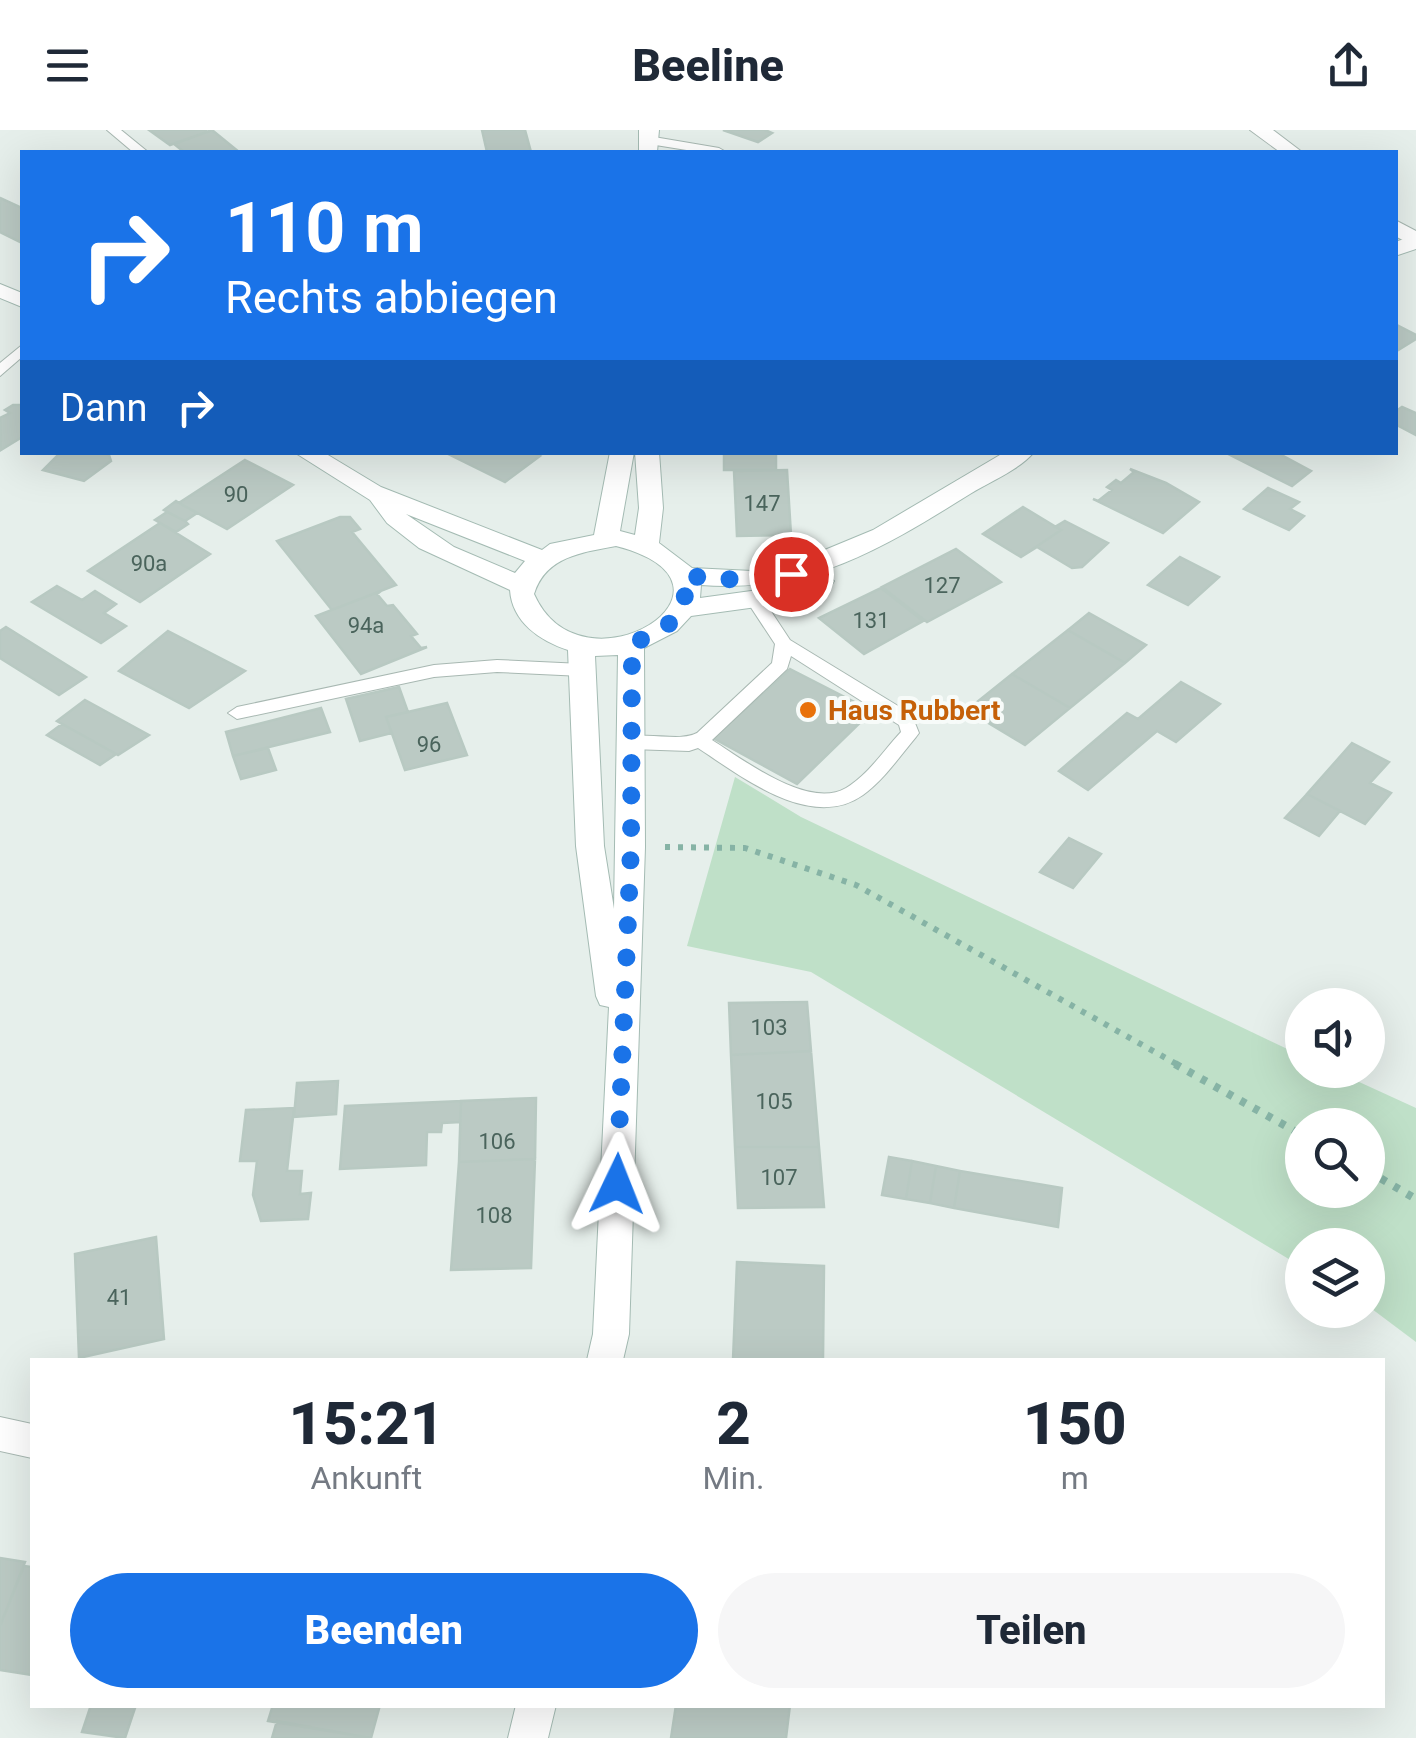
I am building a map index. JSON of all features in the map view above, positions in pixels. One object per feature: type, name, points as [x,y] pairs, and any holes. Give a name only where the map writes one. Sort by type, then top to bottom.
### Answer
[{"type":"street","points":[[1260,130],[1289,150]]},
{"type":"street","points":[[311,455],[372,492],[542,559]]},
{"type":"street","points":[[606,539],[621,455]]},
{"type":"street","points":[[646,544],[651,508],[648,455]]},
{"type":"street","points":[[685,576],[741,580],[791,574],[856,548],[1017,455]]},
{"type":"street","points":[[372,492],[395,520],[430,548],[522,585]]},
{"type":"street","points":[[582,657],[656,634],[682,609],[688,596],[685,576],[670,557],[646,544],[584,540],[542,559],[522,585],[523,607],[535,627],[561,640],[582,657],[590,846],[622,1073]]},
{"type":"street","points":[[682,609],[793,594],[827,578],[856,548]]},
{"type":"street","points":[[606,1358],[631,847],[632,643]]},
{"type":"street","points":[[0,1434],[30,1441]]},
{"type":"street","points":[[528,1738],[535,1708]]},
{"type":"lane","points":[[113,130],[138,150]]},
{"type":"lane","points":[[648,141],[706,150]]},
{"type":"lane","points":[[0,371],[20,351]]},
{"type":"lane","points":[[698,740],[808,802],[830,803],[851,794],[910,732],[907,722],[897,714],[784,644],[755,600]]},
{"type":"lane","points":[[631,743],[689,744],[698,740],[781,665],[784,644]]},
{"type":"lane","points":[[237,713],[434,672],[582,657]]},
{"type":"path","points":[[631,847],[745,848],[856,884],[1285,1125]]},
{"type":"path","points":[[1385,1182],[1416,1199]]},
{"type":"green space","points":[[735,777],[801,817],[1285,1048],[1285,1088],[1372,1088],[1416,1108],[1416,1342],[1385,1319],[1385,1228],[1285,1228],[1285,1257],[811,972],[687,946]]},
{"type":"building","points":[[149,130],[205,130],[207,132],[170,145]]},
{"type":"building","points":[[212,130],[237,150],[182,150],[174,144]]},
{"type":"building","points":[[482,130],[525,130],[530,150],[487,150]]},
{"type":"building","points":[[723,130],[765,130],[772,133],[758,142]]},
{"type":"building","points":[[0,198],[20,207],[20,242],[0,232]]},
{"type":"building","points":[[1398,326],[1416,335],[1416,339],[1398,350]]},
{"type":"building","points":[[20,405],[20,438],[1,450],[0,418],[10,413],[5,410]]},
{"type":"building","points":[[1402,407],[1416,413],[1416,435],[1398,426],[1398,410]]},
{"type":"building","points":[[58,455],[109,455],[111,461],[84,481],[43,470]]},
{"type":"building","points":[[450,455],[540,456],[505,482]]},
{"type":"building","points":[[724,455],[776,455],[776,470],[724,470]]},
{"type":"building","points":[[1230,455],[1282,455],[1311,471],[1292,486]]},
{"type":"building","points":[[245,460],[293,485],[227,529],[179,503]]},
{"type":"building","points":[[1130,469],[1199,502],[1163,533],[1093,499],[1098,501],[1112,490],[1107,487],[1116,480],[1121,483],[1134,472]]},
{"type":"building","points":[[787,470],[791,535],[737,536],[734,471]]},
{"type":"building","points":[[1268,488],[1299,502],[1290,509],[1304,516],[1289,530],[1244,509]]},
{"type":"building","points":[[176,501],[197,513],[185,521],[164,510]]},
{"type":"building","points":[[1023,507],[1061,530],[1021,557],[983,534]]},
{"type":"building","points":[[167,512],[188,524],[176,532],[155,520]]},
{"type":"building","points":[[340,517],[350,517],[360,529],[352,532],[396,585],[332,610],[277,541]]},
{"type":"building","points":[[1065,521],[1108,543],[1082,567],[1072,568],[1037,547],[1021,557],[1061,530],[1055,527]]},
{"type":"building","points":[[160,523],[210,554],[140,602],[88,571]]},
{"type":"building","points":[[956,549],[1001,582],[927,622],[882,587]]},
{"type":"building","points":[[1180,557],[1219,577],[1188,605],[1148,585]]},
{"type":"building","points":[[57,586],[82,600],[95,591],[116,604],[104,613],[126,626],[101,643],[32,602]]},
{"type":"building","points":[[881,588],[923,621],[864,654],[819,618]]},
{"type":"building","points":[[381,591],[377,594],[387,606],[393,605],[417,634],[411,636],[421,648],[427,647],[361,674],[316,616]]},
{"type":"building","points":[[1089,613],[1146,645],[1125,663],[1068,630]]},
{"type":"building","points":[[6,627],[86,677],[59,695],[0,658],[0,631]]},
{"type":"building","points":[[1068,630],[1125,663],[1070,708],[1012,674]]},
{"type":"building","points":[[168,631],[245,671],[189,708],[119,671]]},
{"type":"building","points":[[790,669],[872,711],[797,784],[713,738]]},
{"type":"building","points":[[1012,674],[1070,708],[1025,745],[967,710]]},
{"type":"building","points":[[1181,682],[1220,704],[1176,742],[1157,731],[1088,790],[1059,771],[1127,713],[1138,719]]},
{"type":"building","points":[[399,687],[408,712],[386,717],[392,733],[360,741],[346,699]]},
{"type":"building","points":[[85,700],[149,735],[118,755],[57,721]]},
{"type":"building","points":[[447,703],[467,755],[405,770],[386,717]]},
{"type":"building","points":[[321,708],[330,732],[233,756],[226,732]]},
{"type":"building","points":[[62,724],[116,754],[100,765],[47,735]]},
{"type":"building","points":[[1352,743],[1389,762],[1370,783],[1391,793],[1365,824],[1307,794]]},
{"type":"building","points":[[268,748],[276,770],[241,779],[233,756]]},
{"type":"building","points":[[1307,794],[1340,811],[1319,836],[1285,818]]},
{"type":"building","points":[[1069,838],[1101,854],[1073,888],[1040,872]]},
{"type":"building","points":[[807,1002],[811,1051],[731,1055],[729,1003]]},
{"type":"building","points":[[811,1051],[819,1147],[735,1147],[731,1055]]},
{"type":"building","points":[[338,1081],[336,1114],[294,1117],[297,1083]]},
{"type":"building","points":[[536,1098],[535,1159],[459,1162],[461,1101]]},
{"type":"building","points":[[461,1101],[460,1122],[442,1123],[441,1132],[427,1132],[426,1165],[340,1169],[345,1106]]},
{"type":"building","points":[[294,1108],[287,1171],[302,1171],[300,1194],[311,1193],[308,1219],[261,1221],[253,1195],[257,1161],[240,1161],[246,1110]]},
{"type":"building","points":[[735,1147],[819,1147],[824,1207],[738,1208]]},
{"type":"building","points":[[889,1157],[912,1161],[906,1199],[882,1195]]},
{"type":"building","points":[[535,1159],[531,1268],[451,1270],[459,1162]]},
{"type":"building","points":[[912,1161],[936,1166],[930,1203],[906,1199]]},
{"type":"building","points":[[936,1166],[960,1171],[954,1208],[930,1203]]},
{"type":"building","points":[[960,1171],[1062,1188],[1058,1227],[954,1208]]},
{"type":"building","points":[[156,1237],[164,1339],[79,1358],[75,1254]]},
{"type":"building","points":[[737,1262],[824,1266],[823,1358],[733,1358]]},
{"type":"building","points":[[0,1558],[25,1562],[0,1626]]},
{"type":"building","points":[[24,1566],[30,1567],[30,1675],[0,1670],[0,1626]]},
{"type":"building","points":[[90,1708],[135,1708],[125,1738],[82,1732]]},
{"type":"building","points":[[272,1708],[379,1708],[371,1738],[268,1721]]},
{"type":"building","points":[[676,1708],[790,1708],[786,1738],[671,1738]]},
{"type":"building","points":[[277,1721],[370,1738],[272,1738]]},
{"type":"place","name":"Haus Rubbert","points":[[808,710]]},
{"type":"route","points":[[617,1184],[631,847],[632,643],[656,634],[678,617],[688,596],[685,576],[741,580],[791,574]]}]
